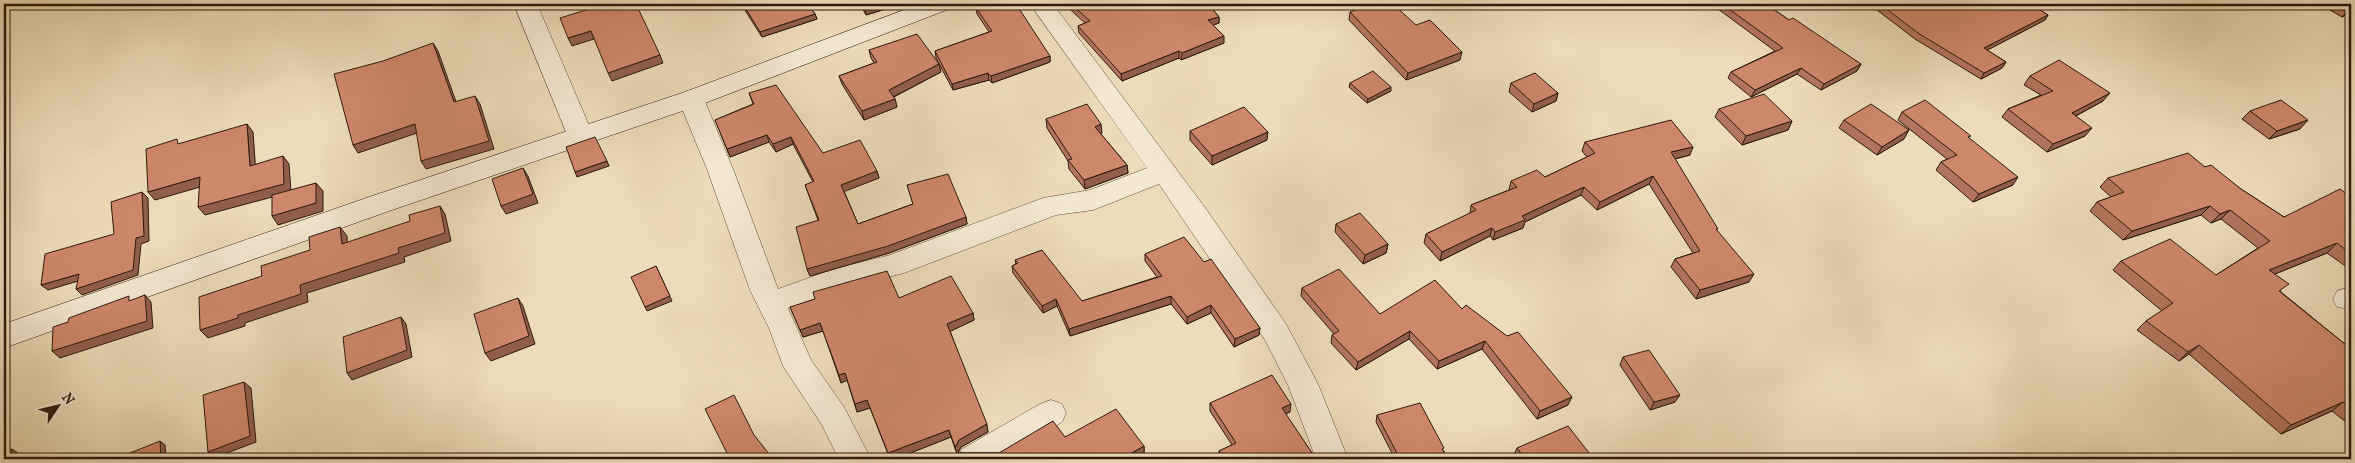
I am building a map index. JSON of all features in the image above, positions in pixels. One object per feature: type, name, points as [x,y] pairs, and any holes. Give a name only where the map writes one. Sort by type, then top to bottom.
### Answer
[{"type":"street","points":[[525,4],[581,137]]},
{"type":"street","points":[[1041,4],[1196,216],[1276,332],[1303,384],[1332,459]]},
{"type":"street","points":[[4,336],[382,203],[691,99],[936,5]]},
{"type":"street","points":[[691,99],[770,303],[784,328],[798,366],[833,416],[855,459]]},
{"type":"street","points":[[770,303],[834,280],[894,265],[1053,205],[1093,200],[1163,172]]},
{"type":"street","points":[[973,459],[1051,413]]},
{"type":"building","points":[[605,4],[636,4],[660,55],[608,73],[591,31],[568,38],[560,18]]},
{"type":"building","points":[[743,4],[808,4],[815,14],[760,32]]},
{"type":"building","points":[[988,4],[1016,4],[1050,56],[991,76],[988,73],[952,84],[935,51],[992,31],[976,8]]},
{"type":"building","points":[[1071,4],[1208,4],[1219,17],[1208,20],[1224,36],[1182,53],[1179,51],[1121,74],[1078,26],[1090,21]]},
{"type":"building","points":[[1372,4],[1393,4],[1416,25],[1430,20],[1462,52],[1408,73],[1350,12]]},
{"type":"building","points":[[1722,4],[1766,4],[1789,20],[1793,18],[1861,64],[1824,84],[1801,68],[1755,90],[1731,72],[1783,48]]},
{"type":"building","points":[[1880,4],[2031,4],[2048,15],[1984,48],[2006,62],[1984,73],[1918,33]]},
{"type":"building","points":[[2338,4],[2351,4],[2351,8],[2348,10]]},
{"type":"building","points":[[917,34],[939,64],[889,90],[895,99],[862,111],[839,76],[877,62],[869,50]]},
{"type":"building","points":[[433,43],[454,102],[475,96],[489,141],[421,161],[415,124],[353,145],[334,74],[383,61]]},
{"type":"building","points":[[2059,60],[2110,93],[2072,113],[2092,128],[2053,144],[2008,109],[2053,91],[2030,76]]},
{"type":"building","points":[[1373,71],[1391,87],[1368,99],[1350,83]]},
{"type":"building","points":[[1535,73],[1558,93],[1534,104],[1511,83]]},
{"type":"building","points":[[776,85],[823,153],[860,140],[877,171],[841,185],[858,224],[913,204],[907,185],[948,174],[966,217],[888,246],[807,269],[796,227],[819,220],[805,185],[814,181],[791,137],[773,144],[767,135],[727,149],[715,120],[754,104],[749,93]]},
{"type":"building","points":[[1764,94],[1792,121],[1746,136],[1719,109]]},
{"type":"building","points":[[1925,100],[1971,136],[1968,137],[2018,177],[1979,194],[1941,162],[1957,155],[1902,112]]},
{"type":"building","points":[[2281,100],[2308,120],[2277,131],[2250,111]]},
{"type":"building","points":[[1087,104],[1101,124],[1095,127],[1127,165],[1084,180],[1068,160],[1072,159],[1046,119]]},
{"type":"building","points":[[1871,104],[1909,130],[1882,147],[1844,120]]},
{"type":"building","points":[[1244,107],[1268,132],[1212,156],[1190,131]]},
{"type":"building","points":[[1671,120],[1693,147],[1671,152],[1718,229],[1716,229],[1754,274],[1700,290],[1675,259],[1700,251],[1653,176],[1600,202],[1584,187],[1522,216],[1525,220],[1495,232],[1492,228],[1442,252],[1426,234],[1476,210],[1471,205],[1517,187],[1511,181],[1537,170],[1545,177],[1595,153],[1585,142]]},
{"type":"building","points":[[247,124],[250,166],[283,156],[284,184],[198,207],[200,177],[148,192],[146,149],[177,139],[178,144]]},
{"type":"building","points":[[595,137],[607,161],[575,172],[566,147]]},
{"type":"building","points":[[2188,153],[2205,167],[2211,165],[2241,189],[2284,217],[2340,189],[2351,197],[2351,254],[2337,243],[2269,270],[2289,284],[2279,291],[2351,349],[2351,408],[2343,402],[2291,425],[2199,345],[2188,352],[2146,321],[2173,303],[2121,261],[2170,239],[2216,275],[2270,241],[2230,210],[2220,214],[2210,206],[2132,231],[2097,202],[2124,192],[2108,178]]},
{"type":"building","points":[[523,168],[533,194],[501,206],[492,179]]},
{"type":"building","points":[[316,183],[316,203],[272,216],[272,195]]},
{"type":"building","points":[[142,192],[144,236],[136,238],[133,270],[76,289],[79,274],[41,285],[45,254],[114,234],[111,202]]},
{"type":"building","points":[[440,206],[445,233],[398,248],[399,253],[300,285],[301,294],[200,330],[199,297],[262,276],[261,266],[310,250],[309,237],[340,227],[342,244],[410,221],[409,215]]},
{"type":"building","points":[[1360,213],[1388,244],[1365,255],[1336,224]]},
{"type":"building","points":[[1184,237],[1204,262],[1211,259],[1260,328],[1235,339],[1211,305],[1187,317],[1171,296],[1069,329],[1056,299],[1042,306],[1012,266],[1018,263],[1015,260],[1042,250],[1082,301],[1162,276],[1145,254]]},
{"type":"building","points":[[656,266],[670,296],[645,307],[631,277]]},
{"type":"building","points":[[1339,269],[1380,314],[1435,280],[1462,309],[1466,305],[1507,336],[1518,332],[1572,397],[1540,411],[1485,341],[1439,361],[1410,331],[1358,362],[1332,335],[1339,331],[1302,288]]},
{"type":"building","points":[[887,271],[899,298],[951,276],[973,313],[947,324],[987,424],[959,440],[955,447],[949,430],[888,453],[867,400],[855,404],[845,373],[839,375],[820,323],[800,330],[790,307],[815,299],[813,292]]},
{"type":"building","points":[[145,295],[147,321],[52,351],[53,327],[68,322],[69,318],[129,296],[129,301]]},
{"type":"building","points":[[518,298],[529,336],[485,353],[474,314]]},
{"type":"building","points":[[401,317],[407,350],[347,373],[343,337]]},
{"type":"building","points":[[1649,350],[1680,395],[1654,402],[1623,357]]},
{"type":"building","points":[[1272,375],[1291,404],[1282,408],[1312,453],[1297,459],[1224,459],[1219,451],[1236,443],[1210,403]]},
{"type":"building","points":[[244,382],[250,436],[208,452],[203,395]]},
{"type":"building","points":[[734,395],[754,435],[773,459],[726,459],[729,457],[705,409]]},
{"type":"building","points":[[1420,403],[1444,448],[1442,449],[1449,459],[1400,459],[1377,415]]},
{"type":"building","points":[[1116,409],[1144,446],[1121,459],[960,459],[958,453],[999,453],[1053,421],[1065,437]]},
{"type":"building","points":[[1568,426],[1593,458],[1525,459],[1517,448]]},
{"type":"building","points":[[160,441],[161,459],[115,459]]},
{"type":"building","points":[[12,449],[11,459],[4,459],[4,452]]}]
